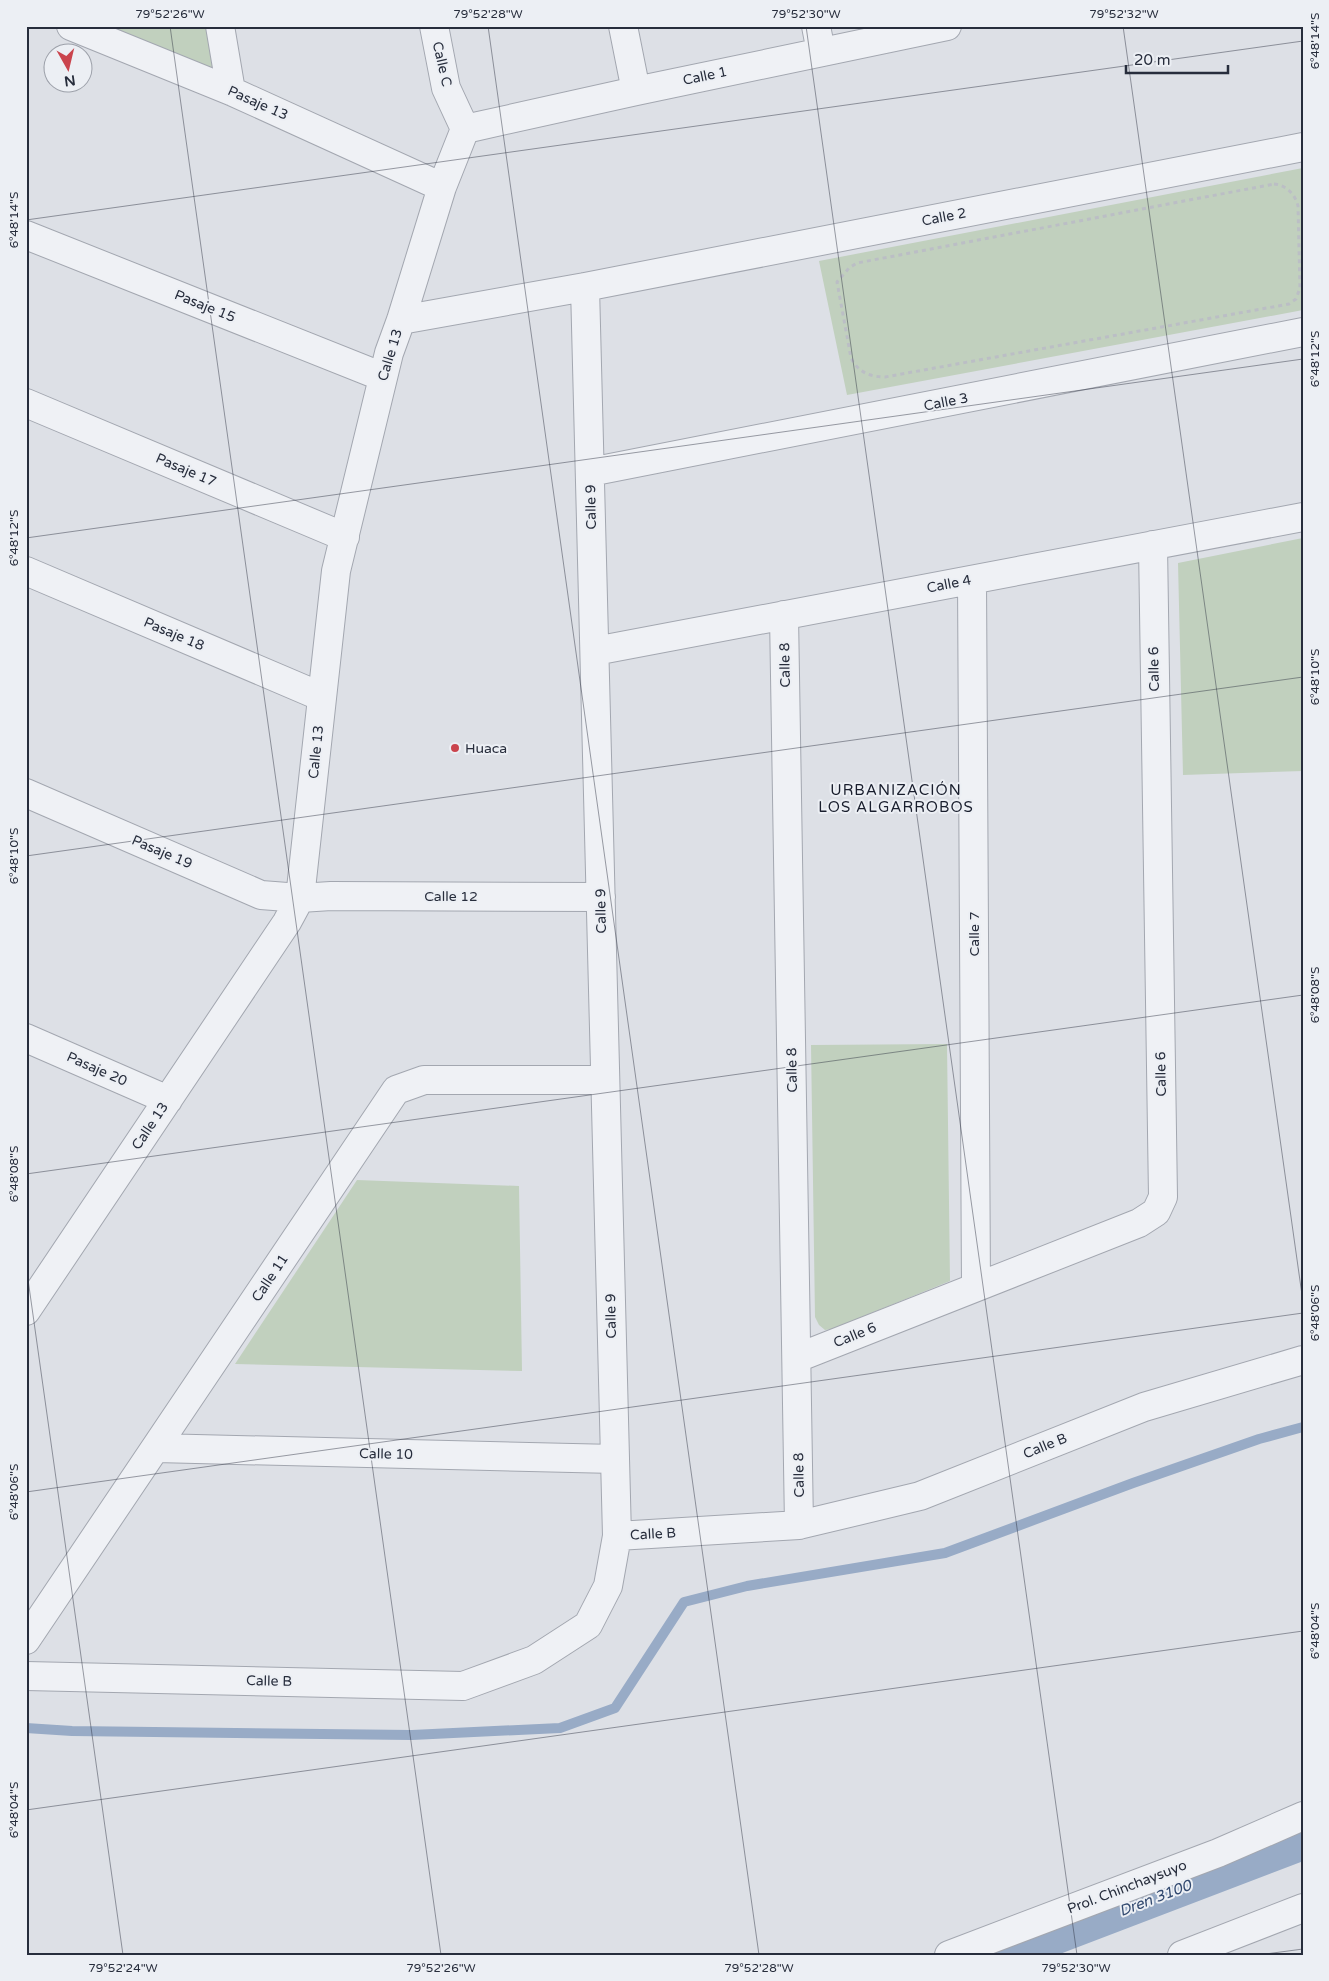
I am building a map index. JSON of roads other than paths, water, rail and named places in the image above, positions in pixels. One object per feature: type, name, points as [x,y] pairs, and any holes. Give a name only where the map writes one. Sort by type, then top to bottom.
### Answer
[{"type":"street","name":"Pasaje 13","points":[[71,26],[230,91],[442,188]]},
{"type":"street","points":[[220,26],[230,91]]},
{"type":"street","name":"Calle C","points":[[434,26],[446,88],[465,129]]},
{"type":"street","points":[[623,26],[636,91]]},
{"type":"street","name":"Calle 1","points":[[465,129],[636,91],[818,39],[947,26]]},
{"type":"street","name":"Calle 13","points":[[30,1297],[168,1100],[287,922],[300,898],[336,572],[389,354],[442,188],[465,129]]},
{"type":"street","name":"Calle 2","points":[[401,320],[585,287],[1303,147]]},
{"type":"street","name":"Pasaje 15","points":[[26,234],[383,377]]},
{"type":"street","name":"Calle 9","points":[[585,287],[617,1536]]},
{"type":"street","name":"Calle 3","points":[[590,472],[1303,332]]},
{"type":"street","name":"Pasaje 17","points":[[26,403],[345,537]]},
{"type":"street","name":"Calle 4","points":[[595,651],[1303,517]]},
{"type":"street","name":"Calle 6","points":[[797,1358],[1139,1223],[1156,1212],[1163,1197],[1153,545]]},
{"type":"street","name":"Pasaje 18","points":[[26,571],[322,697]]},
{"type":"street","name":"Calle 7","points":[[972,580],[976,1287]]},
{"type":"street","name":"Calle 8","points":[[784,615],[799,1525]]},
{"type":"street","name":"Pasaje 19","points":[[26,793],[261,895],[300,898]]},
{"type":"street","name":"Calle 12","points":[[300,898],[330,896],[601,897]]},
{"type":"street","name":"Pasaje 20","points":[[26,1038],[168,1100]]},
{"type":"street","name":"Calle 11","points":[[26,1640],[396,1090],[424,1080],[605,1080]]},
{"type":"street","name":"Calle B","points":[[26,1676],[463,1686],[534,1660],[588,1625],[608,1586],[617,1536],[799,1525],[920,1496],[1144,1407],[1303,1360]]},
{"type":"street","name":"Calle 10","points":[[156,1448],[615,1460]]},
{"type":"street","name":"Prol. Chinchaysuyo","points":[[949,1955],[1218,1852],[1303,1816]]},
{"type":"street","points":[[1182,1955],[1303,1908]]},
{"type":"waterway","points":[[26,1728],[72,1731],[412,1735],[560,1728],[615,1708],[684,1602],[747,1586],[945,1553],[1133,1483],[1259,1439],[1303,1427]]},
{"type":"waterway","name":"Dren 3100","points":[[1007,1955],[1303,1842]]},
{"type":"place","name":"Huaca","points":[[455,748]]},
{"type":"district","name":"URBANIZACIÓN LOS ALGARROBOS","points":[[896,798]]}]
